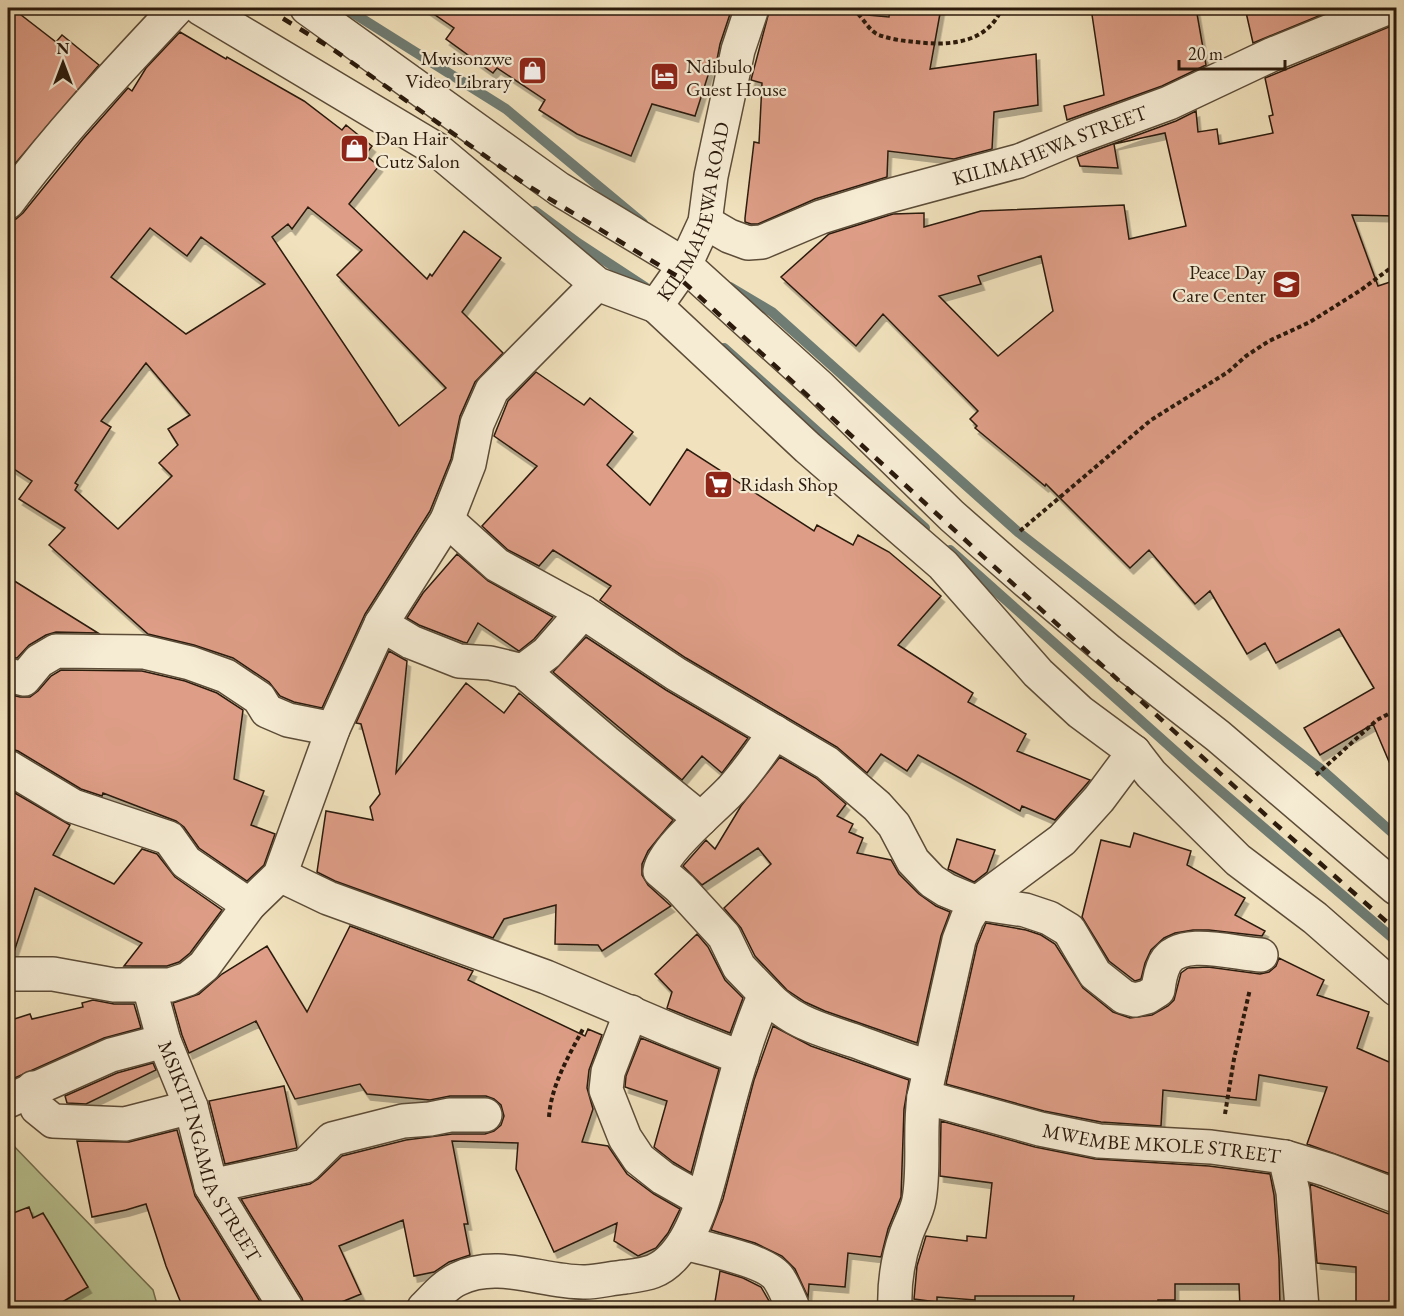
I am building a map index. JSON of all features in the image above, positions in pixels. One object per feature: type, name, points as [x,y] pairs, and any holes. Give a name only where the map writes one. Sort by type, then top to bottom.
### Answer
[{"type":"street","points":[[8,202],[82,110],[177,8]]},
{"type":"street","points":[[200,8],[436,149],[597,284],[656,306],[808,448],[943,565],[1038,673],[1080,712],[1134,752],[1151,774],[1238,860],[1315,918],[1396,989]]},
{"type":"street","points":[[307,8],[559,189],[685,266],[820,387],[952,516],[1109,651],[1218,736],[1396,888]]},
{"type":"street","name":"KILIMAHEWA ROAD","points":[[656,306],[685,266],[705,222],[711,176],[738,50],[752,8]]},
{"type":"street","name":"KILIMAHEWA STREET","points":[[705,222],[729,236],[748,243],[762,243],[821,217],[885,197],[1019,161],[1169,103],[1273,54],[1387,8]]},
{"type":"street","points":[[8,974],[53,974],[114,985],[149,986],[170,985],[188,979],[204,966],[249,906],[280,875],[333,729],[381,624],[447,520],[469,464],[477,424],[492,390],[597,284]]},
{"type":"street","points":[[447,520],[497,565],[583,612],[676,674],[827,763],[877,806],[894,825],[913,861],[932,881],[946,890],[977,903],[1024,910],[1049,918],[1069,930],[1095,974],[1124,997],[1135,1000],[1147,998],[1158,990],[1166,961],[1175,953],[1210,947],[1261,955]]},
{"type":"street","points":[[523,671],[548,653],[583,612]]},
{"type":"street","points":[[381,624],[411,642],[459,661],[490,663],[523,671],[701,819],[732,789],[754,763],[775,732]]},
{"type":"street","points":[[8,675],[24,679],[39,661],[56,651],[144,652],[190,663],[226,676],[260,698],[267,711],[288,720],[333,729]]},
{"type":"street","points":[[895,1308],[894,1290],[900,1258],[919,1201],[921,1116],[927,1082],[959,940],[967,919],[977,903],[1062,840],[1099,799],[1134,752]]},
{"type":"street","points":[[8,767],[73,807],[169,838],[186,862],[249,906]]},
{"type":"street","name":"MWEMBE MKOLE STREET","points":[[701,819],[661,864],[660,871],[680,888],[724,936],[740,967],[777,1007],[809,1026],[910,1062],[927,1082],[1040,1129],[1099,1141],[1211,1147],[1285,1156],[1396,1196]]},
{"type":"street","points":[[280,875],[328,898],[489,955],[742,1058]]},
{"type":"street","name":"MSIKITI NGAMIA STREET","points":[[149,986],[164,1041],[190,1107],[211,1186],[286,1308]]},
{"type":"street","points":[[424,1308],[438,1293],[459,1279],[478,1273],[526,1274],[552,1280],[585,1282],[656,1272],[674,1257],[694,1228],[742,1058],[765,994]]},
{"type":"street","points":[[630,1012],[608,1072],[606,1090],[625,1138],[639,1159],[663,1178],[702,1200]]},
{"type":"street","points":[[164,1041],[111,1055],[20,1095],[53,1121],[125,1124],[190,1107]]},
{"type":"street","points":[[211,1186],[305,1166],[333,1139],[403,1121],[450,1115],[485,1115]]},
{"type":"street","points":[[1285,1156],[1293,1192],[1302,1308]]},
{"type":"street","points":[[684,1243],[731,1255],[767,1268],[778,1277],[793,1308]]},
{"type":"path","points":[[799,8],[856,12],[872,30],[879,34],[934,45],[953,44],[987,29],[997,20],[1002,8]]},
{"type":"path","points":[[996,554],[1018,532],[1151,420],[1228,372],[1263,345],[1310,322],[1361,290],[1396,264]]},
{"type":"path","points":[[1292,799],[1377,720],[1396,710]]},
{"type":"path","points":[[1211,1147],[1222,1128],[1234,1059],[1251,984],[1261,955]]},
{"type":"path","points":[[549,1117],[555,1085],[574,1044],[599,1000]]},
{"type":"green space","points":[[8,1140],[153,1290],[158,1308],[8,1308]]},
{"type":"building","points":[[8,8],[12,8],[56,42],[62,35],[99,65],[8,172]]},
{"type":"building","points":[[425,8],[732,8],[720,44],[715,70],[710,69],[695,116],[652,104],[631,156],[577,134],[539,110],[545,100],[497,68],[493,73],[446,39],[454,28]]},
{"type":"building","points":[[770,8],[833,8],[833,12],[889,17],[890,8],[941,8],[930,69],[1036,54],[1038,105],[994,112],[992,149],[954,159],[888,151],[887,177],[815,199],[758,224],[745,222],[754,142],[759,143],[762,83],[751,80]]},
{"type":"building","points":[[1091,8],[1196,8],[1206,65],[1162,86],[1067,120],[1064,106],[1104,95]]},
{"type":"building","points":[[1245,8],[1338,8],[1253,43]]},
{"type":"building","points":[[1396,24],[1396,216],[1352,215],[1378,286],[1396,280],[1396,778],[1373,724],[1320,755],[1304,728],[1374,688],[1339,629],[1276,663],[1265,643],[1247,654],[1210,591],[1195,604],[1149,550],[1130,568],[1046,484],[1045,486],[975,428],[977,426],[970,419],[978,411],[883,314],[856,346],[781,277],[829,234],[893,214],[924,213],[924,227],[981,211],[1124,205],[1129,239],[1186,226],[1165,133],[1114,144],[1118,168],[1080,166],[1077,157],[1176,121],[1196,111],[1198,132],[1217,129],[1219,144],[1273,133],[1269,116],[1273,115],[1265,78]],"holes":[[[1041,256],[1053,311],[998,356],[939,296],[981,284],[978,276]]]},
{"type":"building","points":[[180,32],[304,101],[342,130],[346,125],[372,146],[365,155],[379,166],[349,204],[427,279],[430,274],[432,276],[464,231],[501,258],[462,312],[503,353],[475,382],[460,416],[451,459],[430,511],[365,614],[322,708],[294,702],[280,696],[269,682],[233,658],[194,645],[148,634],[49,545],[65,528],[19,499],[32,481],[8,465],[8,220],[16,219],[23,213],[128,88],[132,91],[146,68]],"holes":[[[308,207],[362,250],[337,275],[446,388],[399,426],[272,237],[288,224],[292,229]],[[150,228],[187,256],[201,237],[265,284],[186,334],[111,277]],[[146,363],[190,415],[168,429],[178,445],[159,463],[172,476],[118,529],[75,490],[78,485],[75,483],[111,427],[101,421]]]},
{"type":"building","points":[[536,372],[584,405],[590,398],[633,432],[607,465],[650,505],[687,449],[814,531],[817,525],[853,545],[858,535],[889,552],[941,596],[898,645],[973,693],[968,702],[1026,734],[1017,751],[1090,780],[1055,820],[1022,806],[1020,811],[918,755],[907,771],[881,754],[867,773],[837,747],[686,658],[600,600],[611,586],[553,550],[539,566],[508,550],[482,526],[537,466],[494,436],[508,401]]},
{"type":"building","points":[[457,554],[488,581],[553,617],[534,639],[519,651],[478,623],[467,643],[419,625],[407,618],[423,593]]},
{"type":"building","points":[[8,577],[98,633],[56,632],[29,645],[17,658],[8,657]]},
{"type":"building","points":[[586,637],[666,690],[748,738],[722,773],[702,756],[682,780],[553,672]]},
{"type":"building","points":[[389,651],[407,661],[396,773],[466,683],[504,713],[519,693],[673,820],[648,851],[642,864],[642,875],[648,885],[671,906],[602,951],[598,945],[555,944],[556,905],[504,919],[493,938],[335,881],[317,872],[326,811],[373,820],[370,807],[380,794],[361,724],[356,723]]},
{"type":"building","points":[[61,670],[142,671],[185,681],[217,693],[243,710],[234,779],[264,791],[251,825],[275,834],[264,865],[247,881],[199,848],[184,827],[176,821],[103,793],[102,796],[81,789],[18,751],[8,748],[8,694],[30,697],[51,676]]},
{"type":"building","points":[[780,757],[816,778],[846,804],[837,816],[853,824],[849,832],[863,838],[857,853],[891,860],[899,874],[919,894],[936,906],[950,912],[941,936],[917,1043],[805,1002],[787,990],[755,956],[741,928],[724,908],[771,864],[758,848],[702,885],[683,866],[706,840],[715,849],[741,806]]},
{"type":"building","points":[[8,789],[70,825],[53,855],[114,884],[142,849],[157,854],[175,877],[222,910],[190,953],[179,962],[167,966],[124,966],[142,943],[35,888],[13,955],[8,954]]},
{"type":"building","points":[[1134,833],[1191,851],[1187,865],[1245,898],[1235,915],[1265,931],[1262,936],[1209,930],[1175,933],[1164,938],[1151,950],[1141,979],[1135,981],[1109,961],[1082,917],[1101,840],[1130,847]]},
{"type":"building","points":[[957,839],[995,850],[987,872],[974,882],[948,869]]},
{"type":"building","points":[[986,923],[1026,930],[1041,935],[1055,944],[1083,988],[1113,1012],[1130,1018],[1152,1015],[1168,1006],[1174,1000],[1181,973],[1188,968],[1208,967],[1260,974],[1269,972],[1276,966],[1279,958],[1324,980],[1317,995],[1369,1012],[1357,1048],[1396,1065],[1396,1176],[1307,1144],[1327,1087],[1259,1075],[1256,1100],[1163,1090],[1161,1126],[1101,1122],[1044,1111],[946,1084],[977,945]]},
{"type":"building","points":[[350,926],[473,971],[468,980],[585,1036],[588,1029],[602,1035],[589,1070],[587,1088],[593,1109],[582,1142],[608,1146],[627,1174],[654,1194],[680,1209],[668,1233],[656,1248],[638,1256],[614,1241],[617,1223],[554,1252],[516,1169],[518,1143],[452,1141],[468,1224],[464,1224],[470,1255],[449,1262],[434,1272],[414,1276],[403,1220],[339,1246],[361,1294],[327,1308],[305,1308],[302,1298],[241,1199],[310,1184],[342,1156],[406,1140],[452,1134],[485,1134],[501,1125],[504,1116],[501,1105],[486,1096],[450,1096],[430,1100],[367,1094],[360,1084],[295,1099],[256,1021],[189,1053],[173,1003],[199,994],[222,974],[267,946],[307,1012]]},
{"type":"building","points":[[697,934],[708,947],[725,980],[743,998],[730,1033],[667,1008],[672,992],[655,974]]},
{"type":"building","points":[[93,1000],[114,1004],[134,1004],[141,1028],[104,1038],[8,1081],[8,1021],[30,1014],[32,1019],[83,1007],[82,1003]]},
{"type":"building","points":[[773,1026],[811,1046],[909,1080],[904,1109],[901,1197],[888,1229],[881,1257],[848,1253],[845,1287],[809,1284],[808,1297],[795,1269],[782,1256],[755,1243],[711,1230],[723,1199],[754,1080]]},
{"type":"building","points":[[641,1038],[719,1069],[691,1173],[654,1147],[667,1101],[625,1087],[626,1076]]},
{"type":"building","points":[[153,1063],[156,1070],[86,1104],[67,1103],[65,1096],[117,1073]]},
{"type":"building","points":[[284,1086],[297,1148],[225,1164],[209,1101]]},
{"type":"building","points":[[941,1121],[1035,1147],[1095,1159],[1209,1166],[1270,1174],[1279,1259],[1280,1308],[1240,1308],[1239,1284],[1175,1284],[1175,1300],[1158,1300],[1158,1308],[1072,1308],[1074,1296],[975,1296],[975,1300],[937,1297],[937,1302],[914,1299],[917,1266],[926,1236],[967,1241],[967,1236],[986,1238],[992,1183],[940,1176]]},
{"type":"building","points":[[177,1130],[195,1196],[264,1308],[183,1308],[166,1266],[146,1204],[92,1217],[77,1141],[129,1142]]},
{"type":"building","points":[[1310,1184],[1389,1214],[1396,1214],[1396,1308],[1356,1308],[1356,1267],[1317,1263]]},
{"type":"building","points":[[29,1207],[33,1218],[43,1213],[88,1287],[52,1308],[8,1308],[8,1215]]},
{"type":"building","points":[[720,1271],[743,1278],[761,1287],[773,1308],[714,1308]]},
{"type":"waterway","points":[[345,8],[506,109],[643,223]]},
{"type":"waterway","points":[[535,211],[578,243],[645,287]]},
{"type":"waterway","points":[[730,287],[772,312],[1018,532],[1322,770],[1396,836]]},
{"type":"waterway","points":[[724,348],[925,528]]},
{"type":"waterway","points":[[950,550],[1194,768],[1396,941]]},
{"type":"railway","points":[[266,8],[334,50],[525,184],[677,276],[1271,820],[1396,930]]},
{"type":"place","name":"Mwisonzwe Video Library","points":[[533,70]]},
{"type":"place","name":"Ndibulo Guest House","points":[[665,77]]},
{"type":"place","name":"Dan Hair Cutz Salon","points":[[354,149]]},
{"type":"place","name":"Peace Day Care Center","points":[[1287,284]]},
{"type":"place","name":"Ridash Shop","points":[[719,484]]}]
